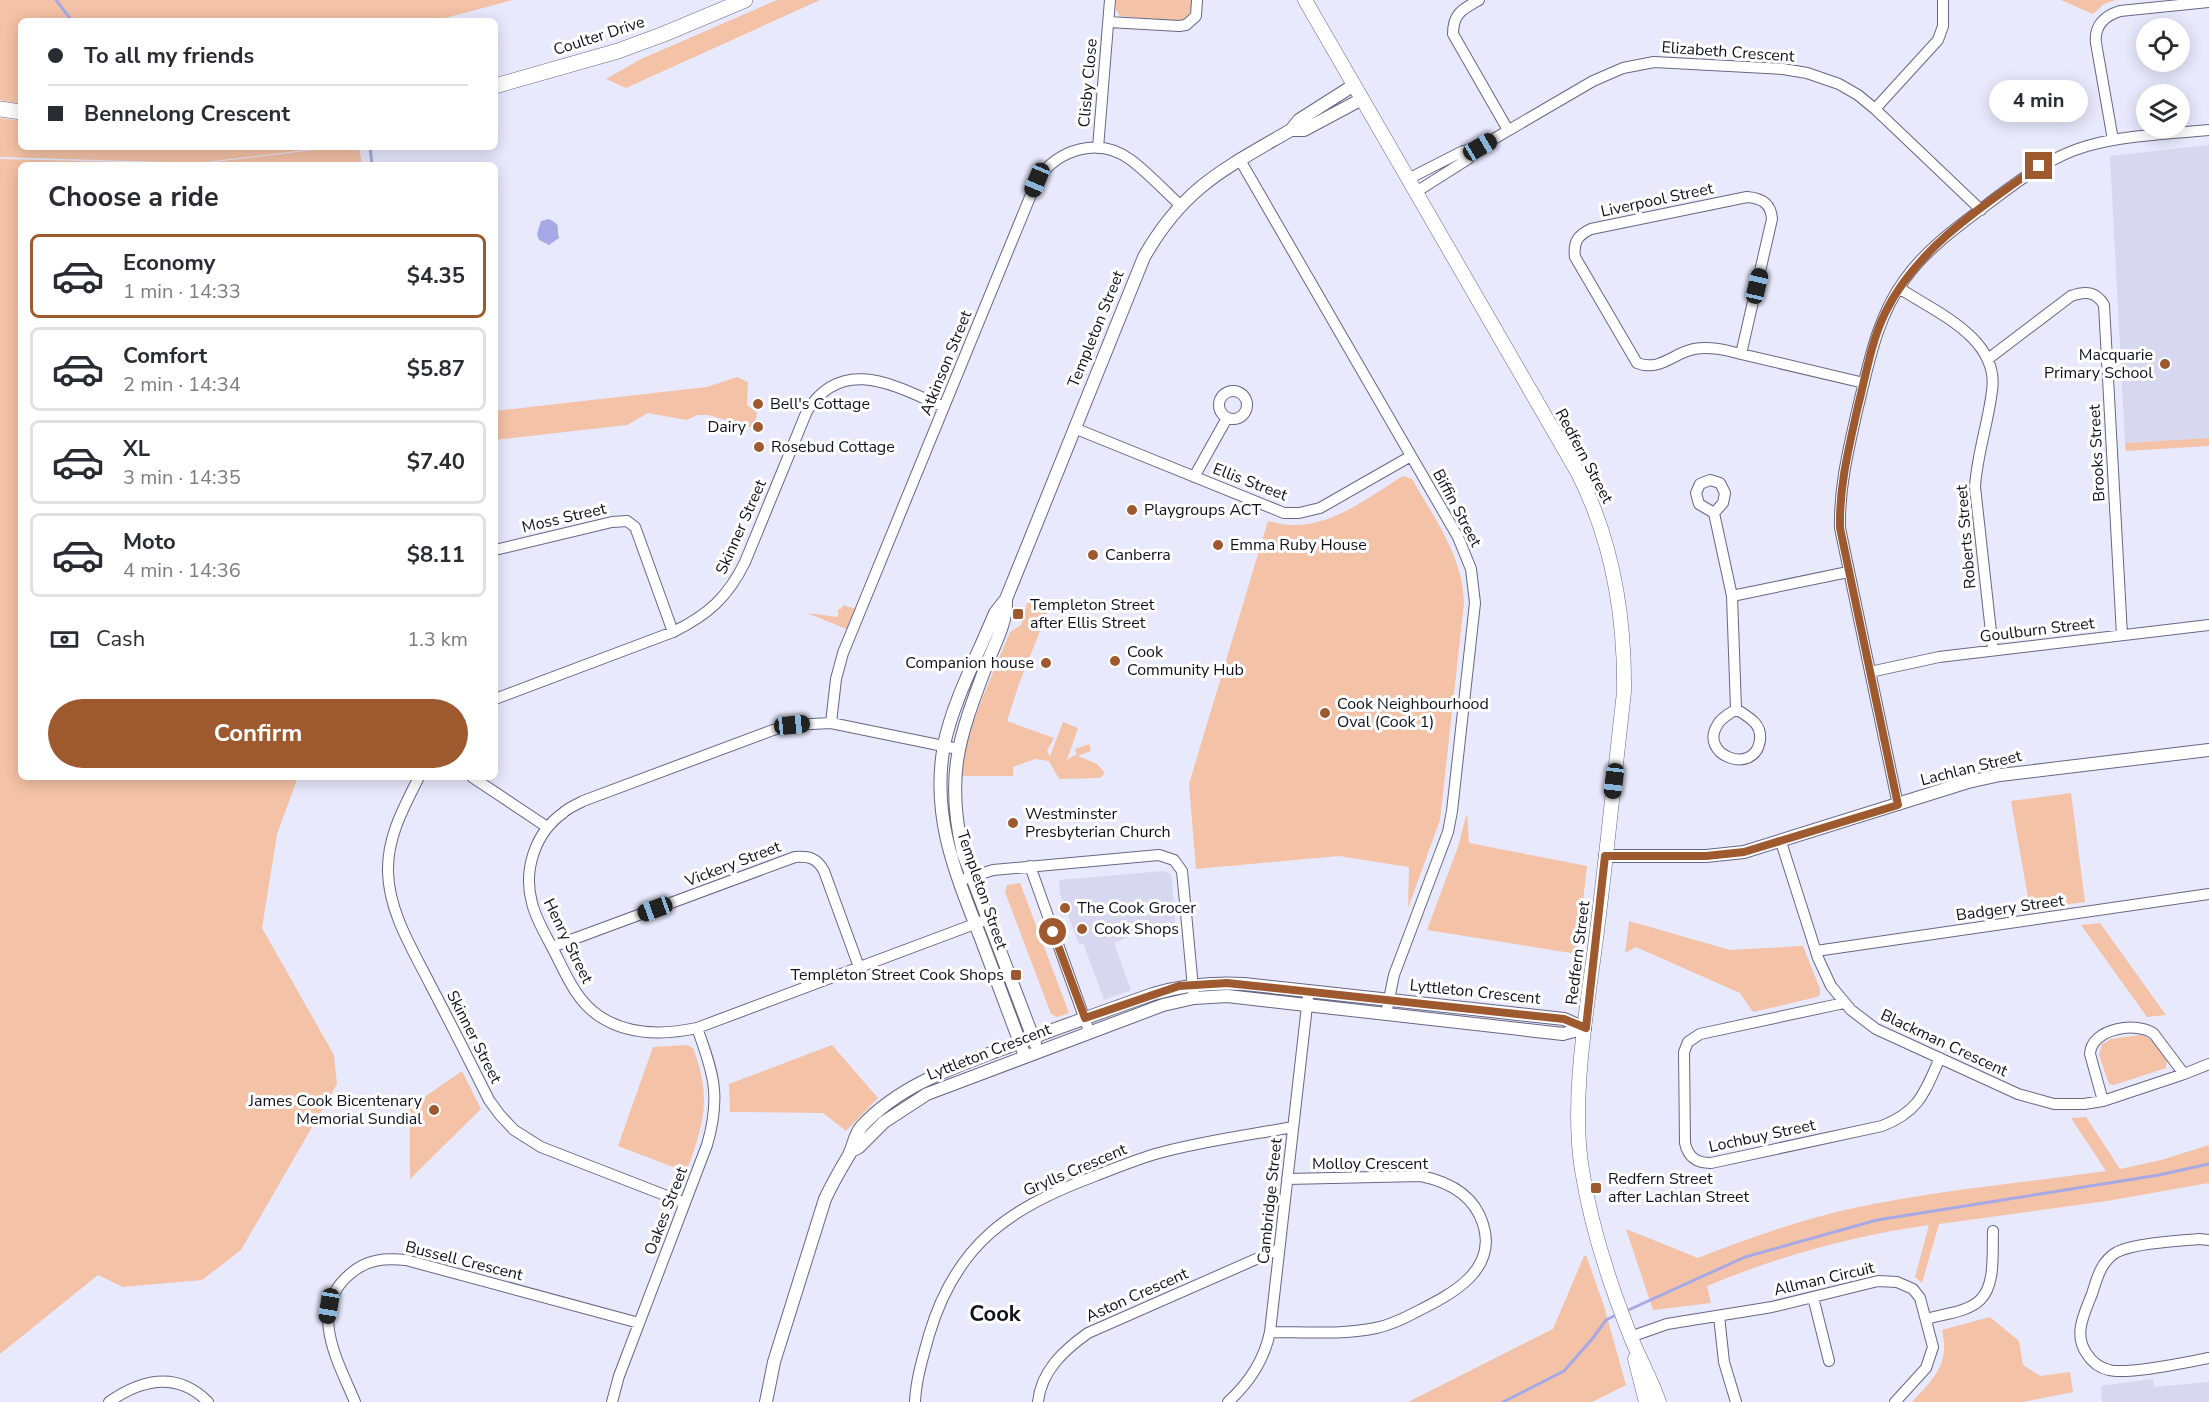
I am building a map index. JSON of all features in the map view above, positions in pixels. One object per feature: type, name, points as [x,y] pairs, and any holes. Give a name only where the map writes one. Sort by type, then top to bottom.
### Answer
[{"type":"main road","name":"Coulter Drive","points":[[498,85],[627,47],[745,0]]},
{"type":"main road","name":"Redfern Street","points":[[1305,0],[1578,473],[1603,533],[1621,615],[1624,692],[1579,1098],[1581,1167],[1590,1216],[1630,1337],[1646,1402]]},
{"type":"main road","points":[[0,110],[18,112]]},
{"type":"main road","name":"Redfern Street","points":[[1630,1337],[1659,1402]]},
{"type":"street","name":"Clisby Close","points":[[1098,148],[1110,0]]},
{"type":"street","name":"Clisby Close","points":[[1109,22],[1186,25],[1196,16],[1197,0]]},
{"type":"street","points":[[1479,0],[1458,14],[1453,23],[1453,34],[1508,130]]},
{"type":"street","points":[[1875,109],[1938,40],[1944,12],[1943,0]]},
{"type":"street","points":[[2113,140],[2096,43],[2097,27],[2106,17],[2120,11],[2209,2]]},
{"type":"street","name":"Elizabeth Crescent","points":[[1416,192],[1468,159],[1480,147],[1612,72],[1654,62],[1783,69],[1807,73],[1839,84],[1858,95],[1875,109],[1981,210]]},
{"type":"street","name":"Templeton Street","points":[[1038,1051],[971,876],[956,824],[954,794],[958,749],[968,715],[1004,619],[1006,599],[1144,257],[1156,236],[1180,205],[1207,181],[1291,130],[1299,120],[1354,85]]},
{"type":"street","name":"Templeton Street","points":[[1291,130],[1304,130],[1362,99]]},
{"type":"street","points":[[1898,805],[1840,528],[1840,502],[1845,463],[1879,327],[1899,288],[1920,260],[1938,243],[2039,166],[2088,146],[2113,140],[2209,130]]},
{"type":"street","name":"Elizabeth Crescent","points":[[1408,179],[1463,151],[1480,147]]},
{"type":"street","name":"Atkinson Street","points":[[831,723],[836,679],[843,654],[1037,180],[1045,169],[1062,156],[1076,150],[1098,148],[1119,153],[1131,160],[1180,205]]},
{"type":"street","name":"Biffin Street","points":[[1240,160],[1463,548],[1471,569],[1474,591],[1448,832],[1394,975],[1386,1014]]},
{"type":"street","name":"Liverpool Street","points":[[1741,354],[1772,219],[1769,205],[1763,200],[1747,197],[1590,229],[1578,237],[1574,247],[1575,257],[1637,363],[1655,366],[1681,353],[1707,347],[1864,383]]},
{"type":"street","name":"Roberts Street","points":[[1899,288],[1976,340],[1988,359],[1993,374],[1993,390],[1976,466],[1975,488],[1993,650]]},
{"type":"street","name":"Brooks Street","points":[[1988,359],[2071,296],[2081,292],[2091,293],[2100,298],[2104,305],[2122,635]]},
{"type":"street","name":"Skinner Street","points":[[498,698],[673,632],[710,610],[725,596],[737,579],[807,411],[819,395],[840,383],[873,379],[944,407]]},
{"type":"street","points":[[1194,477],[1227,418]]},
{"type":"street","name":"Ellis Street","points":[[1074,428],[1284,513],[1299,513],[1320,508],[1411,456]]},
{"type":"street","points":[[1714,513],[1732,596],[1736,709]]},
{"type":"street","name":"Moss Street","points":[[498,549],[612,522],[627,521],[631,523],[638,535],[673,632]]},
{"type":"street","points":[[1732,596],[1848,572]]},
{"type":"street","name":"Templeton Street","points":[[1006,599],[995,613],[957,706],[944,746],[940,777],[940,808],[945,838],[959,881],[1025,1056]]},
{"type":"street","name":"Goulburn Street","points":[[1870,672],[1939,657],[2209,625]]},
{"type":"street","points":[[1736,709],[1753,720],[1760,736],[1759,745],[1754,753],[1738,760],[1729,759],[1722,754],[1714,740],[1717,725],[1736,709]]},
{"type":"street","name":"Henry Street","points":[[958,749],[831,723],[792,725],[583,801],[563,812],[547,827],[537,843],[531,859],[528,885],[534,909],[552,948],[575,992],[586,1005],[600,1017],[617,1026],[657,1033],[697,1028],[987,919]]},
{"type":"street","name":"Lachlan Street","points":[[1605,856],[1731,854],[1781,842],[2000,775],[2209,750]]},
{"type":"street","name":"Skinner Street","points":[[418,780],[392,836],[388,870],[390,893],[401,925],[489,1100],[514,1130],[541,1147],[685,1203]]},
{"type":"street","points":[[476,780],[547,827]]},
{"type":"street","name":"Blackman Crescent","points":[[1781,842],[1816,951],[1831,986],[1844,1003],[1876,1029],[2036,1100],[2070,1105],[2103,1101],[2209,1064]]},
{"type":"street","points":[[959,881],[993,870],[1030,866],[1159,855],[1174,860],[1182,871],[1194,998]]},
{"type":"street","name":"Vickery Street","points":[[552,948],[795,857],[806,856],[818,861],[824,871],[859,967]]},
{"type":"street","points":[[1030,866],[1089,1031]]},
{"type":"street","name":"Badgery Street","points":[[1816,951],[2209,894]]},
{"type":"street","name":"Lyttleton Crescent","points":[[765,1402],[774,1362],[825,1199],[850,1152],[855,1137],[881,1108],[903,1093],[947,1070],[1153,994],[1192,984],[1227,983],[1564,1019],[1586,1028]]},
{"type":"street","name":"Cambridge Street","points":[[1228,1402],[1251,1377],[1262,1360],[1270,1332],[1308,991]]},
{"type":"street","name":"Lyttleton Crescent","points":[[850,1152],[859,1147],[884,1122],[927,1094],[1089,1031],[1163,1005],[1194,998],[1227,996],[1563,1034],[1586,1028]]},
{"type":"street","name":"Lochbuy Street","points":[[1844,1003],[1700,1034],[1688,1042],[1684,1052],[1685,1143],[1694,1160],[1711,1163],[1882,1126],[1898,1120],[1919,1102],[1940,1058]]},
{"type":"street","name":"Oakes Street","points":[[612,1402],[619,1376],[708,1145],[715,1112],[715,1089],[711,1067],[697,1028]]},
{"type":"street","points":[[2103,1101],[2090,1048],[2093,1042],[2109,1031],[2140,1028],[2149,1030],[2184,1074]]},
{"type":"street","name":"Grylls Crescent","points":[[915,1402],[920,1366],[936,1311],[946,1288],[977,1245],[1005,1221],[1033,1202],[1059,1190],[1157,1154],[1293,1127]]},
{"type":"street","name":"Molloy Crescent","points":[[1270,1332],[1361,1331],[1397,1322],[1451,1295],[1464,1284],[1479,1265],[1484,1251],[1485,1228],[1480,1214],[1461,1191],[1438,1180],[1421,1176],[1287,1179]]},
{"type":"street","points":[[1927,1319],[1969,1307],[1980,1301],[1987,1291],[1991,1273],[1993,1232]]},
{"type":"street","points":[[2209,1240],[2187,1240],[2130,1248],[2108,1259],[2101,1268],[2079,1331],[2083,1349],[2091,1360],[2109,1370],[2124,1371],[2209,1358]]},
{"type":"street","name":"Aston Crescent","points":[[1038,1402],[1043,1381],[1052,1365],[1064,1351],[1088,1333],[1280,1249]]},
{"type":"street","name":"Bussell Crescent","points":[[355,1402],[335,1354],[327,1318],[331,1298],[338,1284],[356,1268],[375,1260],[389,1258],[406,1260],[639,1323]]},
{"type":"street","name":"Allman Circuit","points":[[1630,1337],[1667,1324],[1772,1307],[1878,1281],[1897,1282],[1913,1289],[1920,1298],[1933,1347],[1929,1363],[1895,1402]]},
{"type":"street","points":[[1813,1297],[1828,1361]]},
{"type":"street","points":[[1719,1316],[1724,1362],[1736,1402]]},
{"type":"street","points":[[109,1402],[132,1387],[155,1382],[171,1382],[200,1393],[208,1402]]},
{"type":"shaded area","points":[[0,0],[513,0],[445,18],[18,18],[18,103],[0,100]]},
{"type":"shaded area","points":[[777,0],[820,0],[626,88],[606,79],[641,59]]},
{"type":"shaded area","points":[[1116,0],[1193,0],[1191,14],[1177,21],[1120,16],[1116,10]]},
{"type":"shaded area","points":[[2061,0],[2116,0],[2104,4],[2093,14]]},
{"type":"shaded area","points":[[0,118],[18,121],[18,150],[306,150],[206,162],[0,157]]},
{"type":"shaded area","name":"Macquarie Primary School","points":[[2209,145],[2209,438],[2125,443],[2110,156]]},
{"type":"shaded area","points":[[314,150],[360,150],[362,162],[215,162]]},
{"type":"shaded area","points":[[0,159],[119,162],[18,162],[18,780],[297,780],[277,834],[262,928],[334,1055],[337,1084],[241,1250],[202,1280],[123,1287],[98,1275],[0,1354]]},
{"type":"shaded area","points":[[737,377],[748,382],[747,405],[757,413],[754,428],[708,415],[698,415],[686,420],[648,413],[627,425],[498,440],[498,411],[707,387]]},
{"type":"shaded area","points":[[2209,438],[2209,446],[2126,451],[2125,443]]},
{"type":"shaded area","points":[[1403,476],[1412,479],[1446,538],[1459,569],[1464,603],[1440,820],[1408,908],[1409,867],[1339,856],[1196,869],[1189,784],[1268,521],[1287,525],[1323,521],[1355,506]]},
{"type":"shaded area","points":[[1029,596],[1050,606],[1007,721],[1054,738],[1047,751],[1050,756],[1063,722],[1078,728],[1067,760],[1077,756],[1075,749],[1089,744],[1091,751],[1078,756],[1097,764],[1105,773],[1100,778],[1059,779],[1049,761],[1035,759],[1013,767],[1013,776],[961,776],[964,757],[981,703],[1010,632],[1021,625]]},
{"type":"shaded area","points":[[843,605],[856,609],[849,630],[807,613],[838,617],[838,609],[841,609]]},
{"type":"shaded area","points":[[2071,793],[2085,902],[2030,909],[2011,801]]},
{"type":"shaded area","points":[[1467,813],[1469,843],[1587,866],[1577,954],[1427,930],[1458,847]]},
{"type":"shaded area","points":[[1163,871],[1169,873],[1172,878],[1175,925],[1168,922],[1114,943],[1131,990],[1104,1000],[1083,943],[1079,944],[1060,894],[1059,880]]},
{"type":"shaded area","points":[[1020,883],[1069,1013],[1057,1017],[1051,1014],[1005,892],[1007,885]]},
{"type":"shaded area","points":[[1629,921],[1730,950],[1803,946],[1820,989],[1820,995],[1753,1012],[1740,993],[1636,947],[1625,953]]},
{"type":"shaded area","points":[[2100,923],[2166,1015],[2147,1017],[2081,925]]},
{"type":"shaded area","points":[[2140,1035],[2156,1044],[2167,1060],[2166,1068],[2114,1085],[2109,1084],[2099,1055],[2102,1044],[2111,1039]]},
{"type":"shaded area","points":[[687,1045],[693,1048],[699,1065],[704,1108],[688,1167],[681,1170],[618,1146],[653,1047]]},
{"type":"shaded area","points":[[832,1045],[878,1098],[846,1131],[823,1113],[730,1112],[729,1084]]},
{"type":"shaded area","points":[[462,1071],[481,1109],[410,1179],[410,1107]]},
{"type":"shaded area","points":[[2086,1117],[2120,1169],[2161,1160],[2209,1145],[2209,1183],[2107,1201],[1939,1224],[1922,1283],[1915,1277],[1929,1225],[1844,1241],[1789,1256],[1707,1286],[1711,1303],[1653,1310],[1626,1229],[1698,1258],[1775,1230],[1854,1208],[1948,1192],[2106,1171],[2071,1118]]},
{"type":"shaded area","points":[[1586,1255],[1604,1306],[1626,1385],[1592,1402],[1408,1402],[1553,1329]]},
{"type":"shaded area","points":[[1990,1317],[2019,1341],[2023,1365],[2040,1376],[2070,1372],[2073,1392],[2023,1402],[1912,1402],[1933,1378],[1942,1362],[1944,1342],[1942,1330]]},
{"type":"shaded area","points":[[2153,1379],[2154,1387],[2209,1382],[2209,1402],[2102,1402],[2101,1386]]},
{"type":"water","points":[[549,219],[557,225],[559,238],[549,245],[539,240],[537,234],[541,221]]},
{"type":"waterway","points":[[56,0],[70,18]]},
{"type":"waterway","points":[[370,150],[372,162]]},
{"type":"waterway","points":[[1624,1312],[1745,1257],[1877,1220],[2159,1175],[2209,1164]]},
{"type":"waterway","points":[[1503,1402],[1564,1371],[1606,1320],[1618,1314]]},
{"type":"place","name":"Macquarie Primary School","points":[[2165,364]]},
{"type":"place","name":"Bell's Cottage","points":[[758,404]]},
{"type":"place","name":"Dairy","points":[[758,427]]},
{"type":"place","name":"Rosebud Cottage","points":[[759,447]]},
{"type":"place","name":"Playgroups ACT","points":[[1132,510]]},
{"type":"place","name":"Emma Ruby House","points":[[1218,545]]},
{"type":"place","name":"Canberra","points":[[1093,555]]},
{"type":"place","name":"Templeton Street after Ellis Street","points":[[1018,614]]},
{"type":"place","name":"Cook Community Hub","points":[[1115,661]]},
{"type":"place","name":"Companion house","points":[[1046,663]]},
{"type":"place","name":"Cook Neighbourhood Oval (Cook 1)","points":[[1325,713]]},
{"type":"place","name":"Westminster Presbyterian Church","points":[[1013,823]]},
{"type":"place","name":"The Cook Grocer","points":[[1065,908]]},
{"type":"place","name":"Cook Shops","points":[[1082,929]]},
{"type":"place","name":"Templeton Street Cook Shops","points":[[1016,975]]},
{"type":"place","name":"James Cook Bicentenary Memorial Sundial","points":[[434,1110]]},
{"type":"place","name":"Redfern Street after Lachlan Street","points":[[1596,1188]]},
{"type":"district","name":"Cook","points":[[995,1314]]},
{"type":"route","points":[[1053,932],[1085,1018],[1179,986],[1227,983],[1564,1019],[1586,1028],[1605,856],[1706,856],[1744,852],[1898,805],[1844,554],[1840,528],[1840,502],[1845,463],[1879,327],[1884,313],[1905,278],[1938,243],[2039,166]]}]
